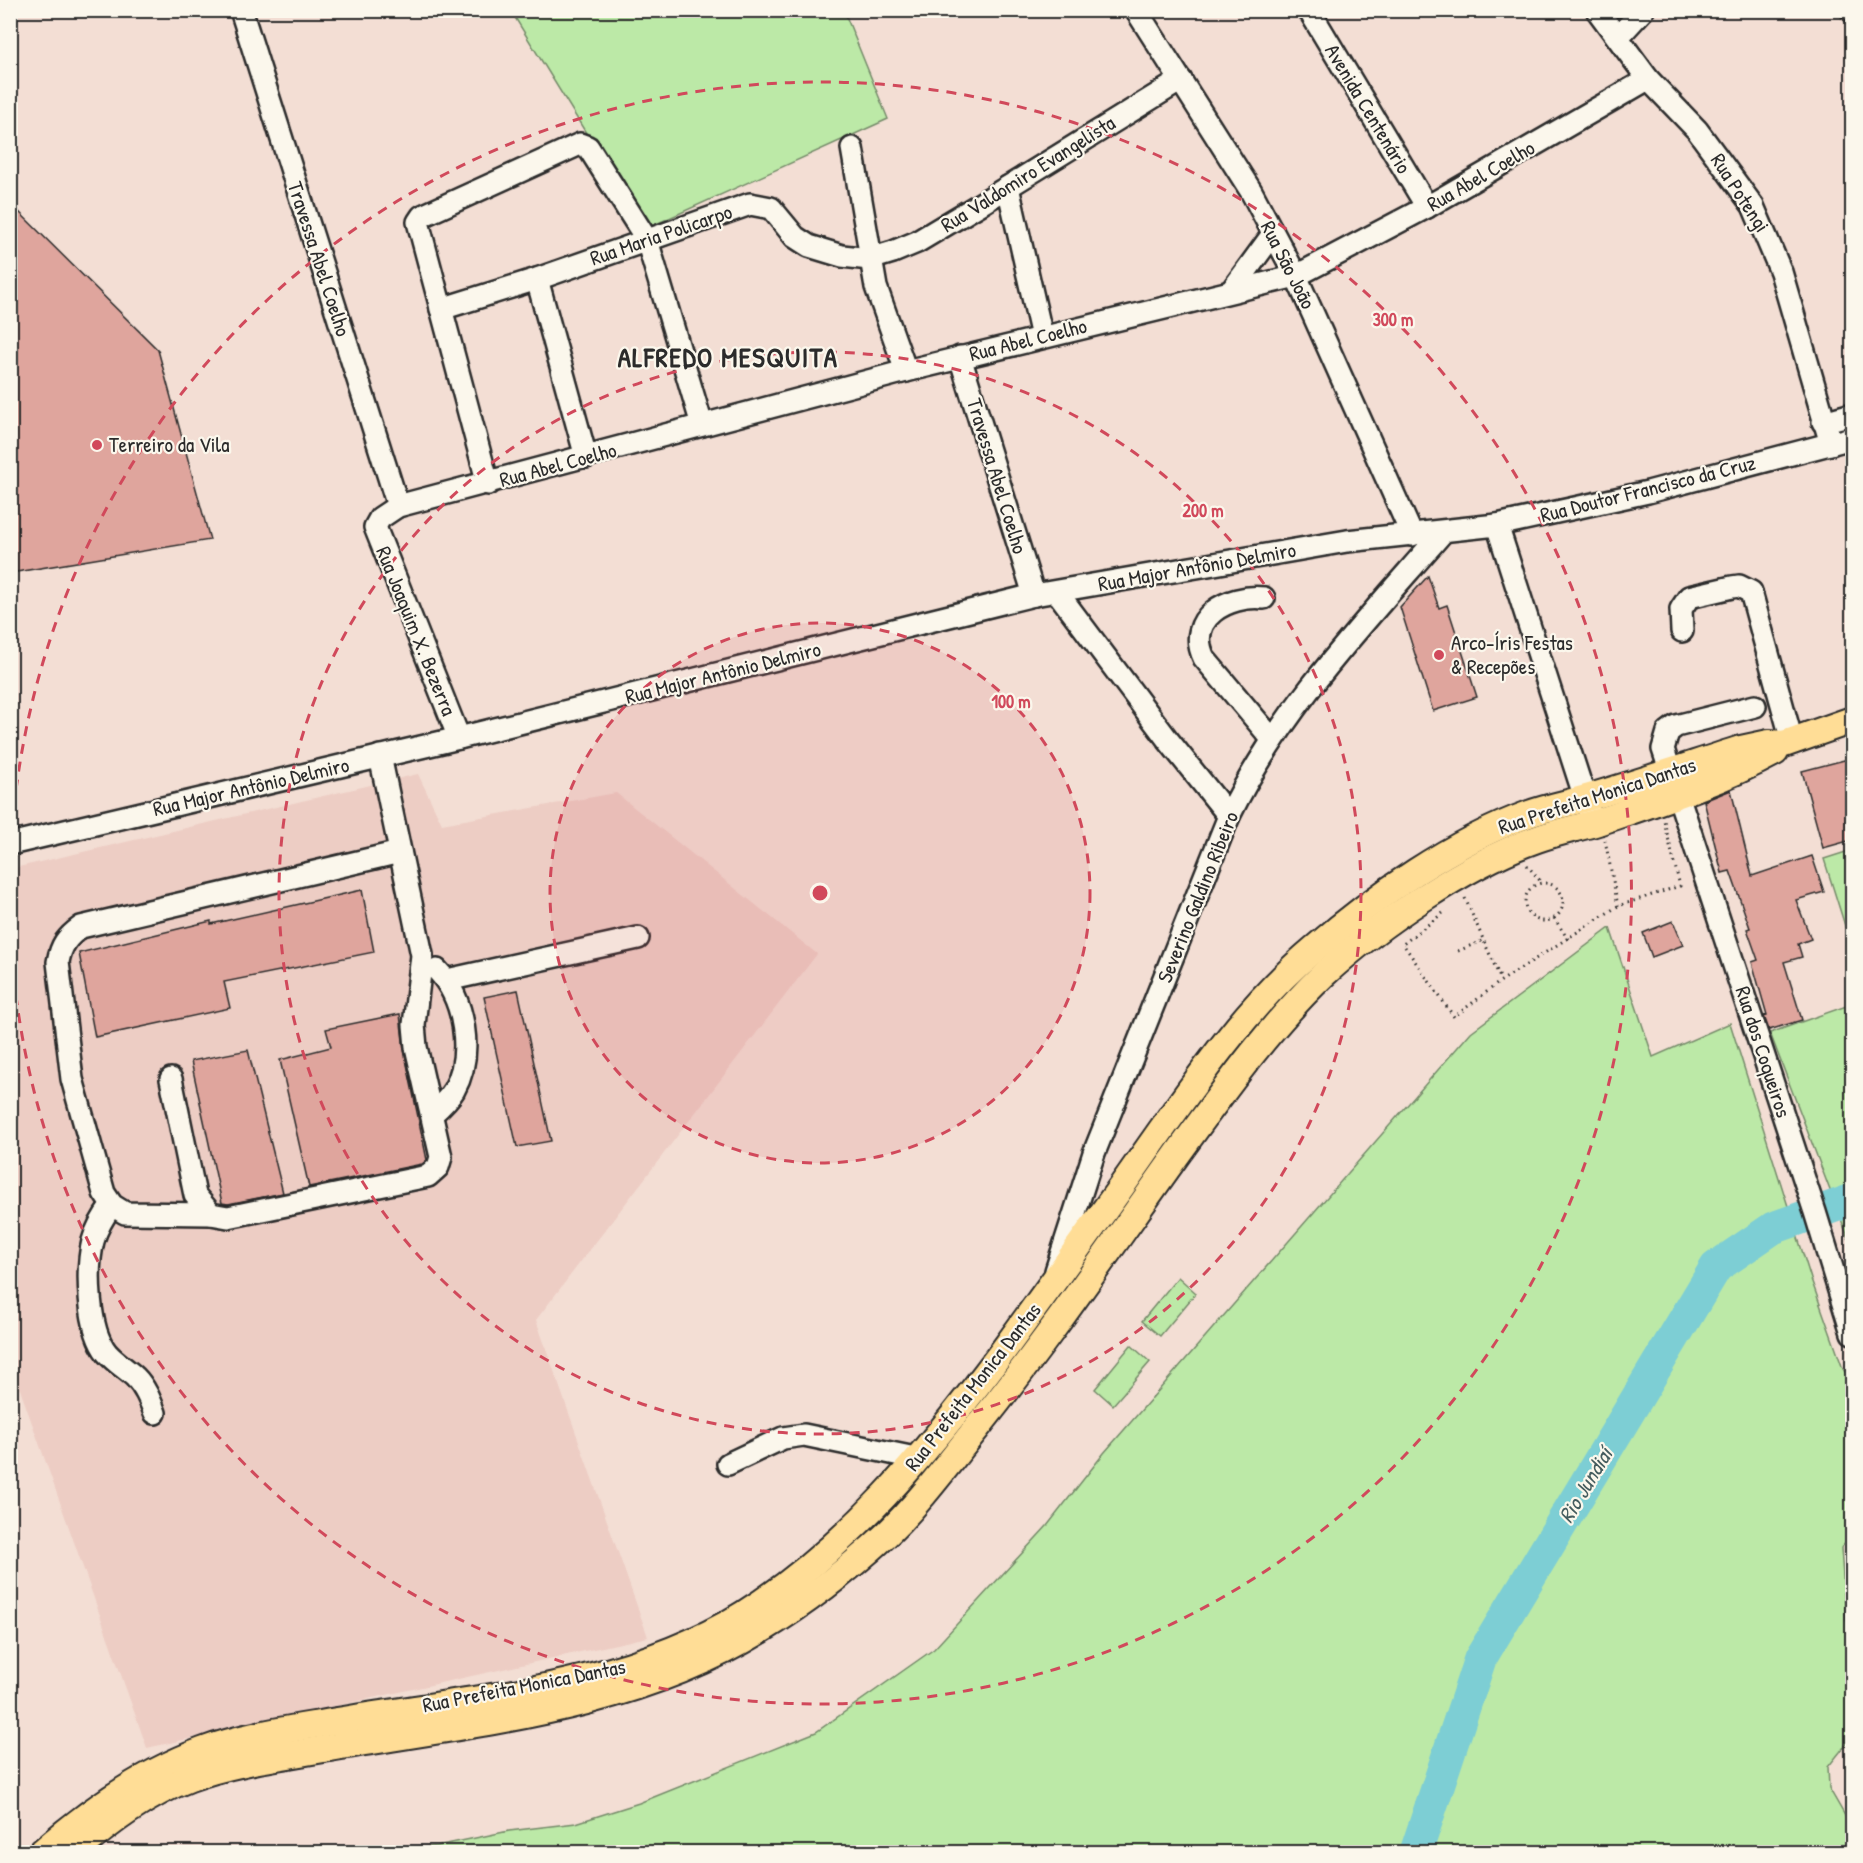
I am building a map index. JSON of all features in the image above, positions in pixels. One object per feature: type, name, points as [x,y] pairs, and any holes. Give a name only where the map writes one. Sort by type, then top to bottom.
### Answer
[{"type":"main road","name":"Rua Prefeita Monica Dantas","points":[[42,1852],[97,1806],[129,1786],[204,1750],[284,1730],[559,1684],[622,1668],[677,1649],[742,1615],[805,1571],[852,1531],[920,1459],[1051,1286],[1223,1045],[1270,990],[1311,951],[1393,887],[1433,862],[1527,815],[1586,798],[1675,782],[1770,756],[1788,742],[1852,720]]},
{"type":"main road","name":"Rua Prefeita Monica Dantas","points":[[75,1852],[134,1808],[190,1778],[282,1756],[581,1704],[664,1678],[717,1654],[804,1602],[844,1572],[889,1532],[927,1490],[1014,1382],[1244,1064],[1286,1013],[1327,972],[1430,894],[1474,867],[1536,839],[1599,828],[1675,782]]},
{"type":"street","name":"Travessa Abel Coelho","points":[[241,10],[398,507]]},
{"type":"street","name":"Rua São João","points":[[1136,10],[1251,191],[1296,276],[1412,535]]},
{"type":"street","name":"Avenida Centenário","points":[[1309,10],[1427,207]]},
{"type":"street","name":"Rua Potengi","points":[[1597,10],[1648,78],[1697,130],[1753,206],[1781,272],[1831,444]]},
{"type":"street","points":[[1618,37],[1643,10]]},
{"type":"street","name":"Rua Abel Coelho","points":[[375,524],[398,507],[906,370],[1296,276],[1427,207],[1648,78]]},
{"type":"street","name":"Rua Valdomiro Evangelista","points":[[870,259],[917,242],[1181,80]]},
{"type":"street","points":[[489,484],[418,225],[422,216],[530,165],[583,144],[588,147],[646,240],[702,425]]},
{"type":"street","points":[[852,148],[870,259],[892,337],[906,370]]},
{"type":"street","points":[[1008,187],[1042,337]]},
{"type":"street","name":"Rua Maria Policarpo","points":[[441,309],[537,279],[743,206],[761,204],[771,208],[795,237],[809,246],[842,256],[870,259]]},
{"type":"street","points":[[1232,290],[1273,234]]},
{"type":"street","points":[[537,279],[586,457]]},
{"type":"street","name":"Travessa Abel Coelho","points":[[960,357],[1034,595]]},
{"type":"street","points":[[1823,422],[1852,414]]},
{"type":"street","name":"Rua Doutor Francisco da Cruz","points":[[1442,533],[1497,525],[1648,492],[1852,438]]},
{"type":"street","name":"Rua Joaquim X. Bezerra","points":[[375,524],[459,738]]},
{"type":"street","points":[[1497,525],[1586,798],[1599,828]]},
{"type":"street","name":"Rua Major Antônio Delmiro","points":[[10,844],[459,738],[1034,595],[1347,541],[1442,533]]},
{"type":"street","name":"Severino Galdino Ribeiro","points":[[1051,1286],[1094,1153],[1230,816],[1272,739],[1325,668],[1442,533]]},
{"type":"street","points":[[1682,631],[1681,609],[1689,597],[1739,586],[1751,592],[1788,742]]},
{"type":"street","points":[[1057,592],[1168,740],[1230,816]]},
{"type":"street","points":[[1264,598],[1246,596],[1232,599],[1219,607],[1203,627],[1200,649],[1204,658],[1272,739]]},
{"type":"street","name":"Rua dos Coqueiros","points":[[1755,706],[1676,726],[1668,732],[1663,749],[1804,1175],[1852,1333]]},
{"type":"street","points":[[380,756],[422,955],[414,1025],[416,1047],[441,1157],[438,1167],[428,1176],[228,1216],[211,1214],[140,1215],[125,1213],[112,1205],[104,1193],[72,1079],[58,962],[61,948],[68,936],[81,927],[400,852]]},
{"type":"street","points":[[447,980],[638,938]]},
{"type":"street","points":[[422,955],[447,980],[462,1017],[464,1055],[461,1075],[454,1091],[432,1114]]},
{"type":"street","points":[[171,1079],[195,1195],[211,1214]]},
{"type":"street","points":[[112,1205],[100,1221],[93,1243],[92,1300],[96,1336],[107,1353],[137,1379],[148,1394],[156,1413]]},
{"type":"street","points":[[1051,1286],[1072,1301]]},
{"type":"street","points":[[728,1464],[792,1436],[804,1435],[920,1459]]},
{"type":"path","points":[[1447,910],[1403,944],[1454,1017],[1501,981],[1618,906],[1680,886],[1663,816]]},
{"type":"path","points":[[1599,828],[1618,906]]},
{"type":"path","points":[[1537,860],[1526,864],[1542,883],[1554,886],[1562,896],[1562,909],[1548,921],[1536,920],[1525,905],[1531,888],[1542,883]]},
{"type":"path","points":[[1456,903],[1464,897],[1501,981]]},
{"type":"path","points":[[1554,918],[1568,939]]},
{"type":"path","points":[[1458,951],[1484,940]]},
{"type":"shaded area","points":[[418,774],[442,824],[616,793],[817,954],[536,1320],[648,1637],[147,1748],[11,1364],[10,869]]},
{"type":"green space","points":[[511,11],[844,11],[888,119],[645,229]]},
{"type":"green space","points":[[1852,850],[1852,948],[1824,859]]},
{"type":"green space","points":[[1610,928],[1653,1057],[1730,1023],[1811,1279],[1843,1369],[1852,1382],[1852,1536],[1841,1548],[1846,1620],[1852,1633],[1852,1737],[1828,1767],[1829,1788],[1852,1828],[1852,1846],[1846,1852],[357,1852],[437,1846],[509,1831],[576,1823],[639,1803],[816,1732],[934,1649],[1047,1526],[1104,1453],[1471,1032]]},
{"type":"green space","points":[[1852,1004],[1852,1248],[1770,1033]]},
{"type":"green space","points":[[1178,1277],[1196,1293],[1160,1336],[1142,1321]]},
{"type":"green space","points":[[1131,1345],[1150,1362],[1113,1405],[1095,1389]]},
{"type":"building","name":"Terreiro da Vila","points":[[10,203],[158,350],[210,540],[10,573]]},
{"type":"building","points":[[1428,576],[1439,608],[1447,605],[1477,697],[1433,711],[1400,607]]},
{"type":"building","points":[[1852,758],[1852,840],[1823,848],[1802,771]]},
{"type":"building","points":[[1731,790],[1752,876],[1812,856],[1824,892],[1796,900],[1811,939],[1798,944],[1802,957],[1784,962],[1802,1020],[1769,1030],[1752,962],[1758,960],[1747,929],[1750,928],[1730,871],[1722,873],[1704,801]]},
{"type":"building","points":[[362,890],[374,952],[224,982],[230,1008],[95,1037],[79,953],[211,921],[211,924]]},
{"type":"building","points":[[1673,921],[1683,945],[1652,957],[1643,933]]},
{"type":"building","points":[[518,990],[551,1141],[517,1147],[484,997]]},
{"type":"building","points":[[400,1014],[404,1050],[427,1160],[422,1164],[309,1187],[280,1060],[331,1047],[326,1029]]},
{"type":"building","points":[[248,1050],[283,1193],[228,1204],[222,1203],[191,1061]]},
{"type":"waterway","name":"Rio Jundiaí","points":[[1416,1852],[1480,1659],[1716,1267],[1773,1228],[1852,1200]]},
{"type":"place","name":"Terreiro da Vila","points":[[97,445]]},
{"type":"place","name":"Arco-Íris Festas & Recepões","points":[[1439,655]]},
{"type":"district","name":"ALFREDO MESQUITA","points":[[728,358]]}]
